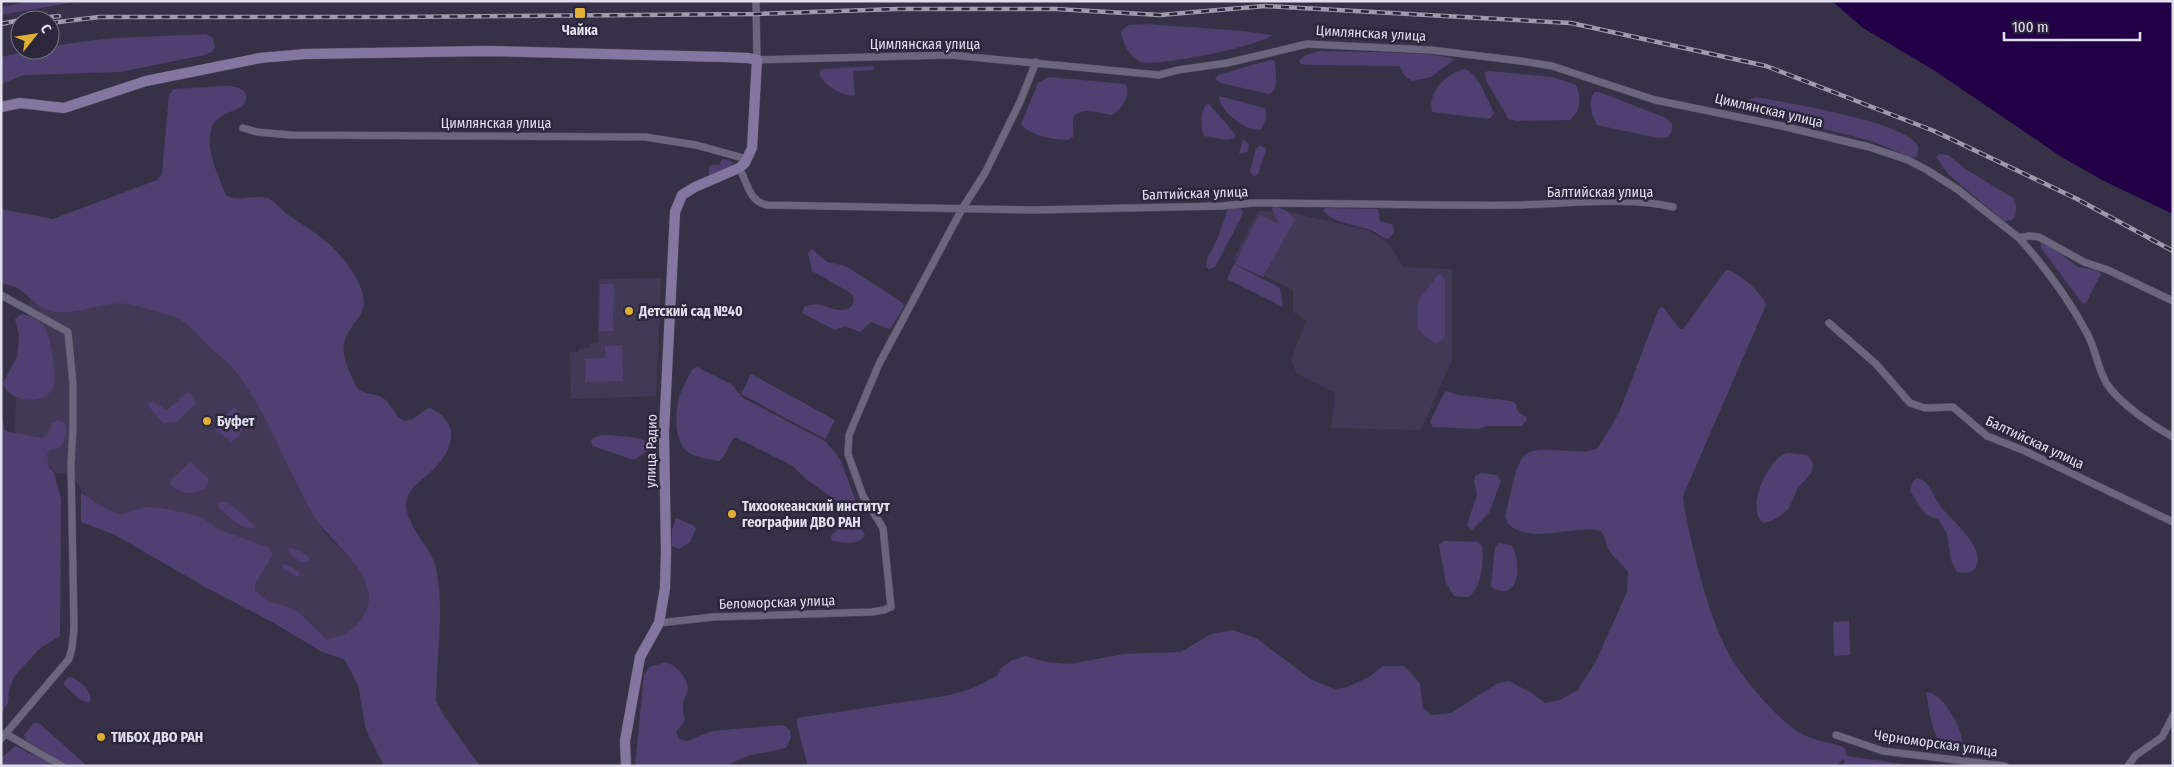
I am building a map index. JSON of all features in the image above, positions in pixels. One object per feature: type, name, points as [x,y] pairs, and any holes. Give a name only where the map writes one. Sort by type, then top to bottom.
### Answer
[{"type":"main road","points":[[1,107],[20,104],[64,108],[146,82],[260,58],[305,54],[487,51],[748,58],[757,60],[752,148],[747,159],[739,168]]},
{"type":"main road","name":"улица Радио","points":[[626,766],[625,741],[640,657],[659,623],[665,588],[664,432],[676,212],[679,199],[686,192],[739,168]]},
{"type":"street","points":[[756,1],[757,60]]},
{"type":"street","name":"Цимлянская улица","points":[[757,60],[950,55],[1159,75],[1178,70],[1227,63],[1295,46],[1315,44],[1431,50],[1552,66],[1655,100],[1782,126],[1869,148],[1908,160],[1927,170],[1957,189],[2004,224],[2019,238],[2065,297],[2094,348],[2108,385],[2131,408],[2173,437]]},
{"type":"street","points":[[962,209],[985,173],[1020,102],[1036,62]]},
{"type":"street","name":"Цимлянская улица","points":[[243,128],[257,132],[291,135],[645,137],[696,145],[747,159]]},
{"type":"street","name":"Балтийская улица","points":[[739,168],[751,193],[761,204],[1036,210],[1222,206],[1252,203],[1459,205],[1624,202],[1655,203],[1673,207]]},
{"type":"street","name":"Беломорская улица","points":[[659,623],[713,617],[872,612],[889,608],[892,602],[883,528],[864,496],[848,454],[849,435],[880,364],[962,209]]},
{"type":"street","points":[[2019,238],[2039,237],[2084,262],[2108,270],[2173,302]]},
{"type":"street","points":[[1,295],[68,332],[73,384],[71,464],[74,628],[72,648],[70,659],[4,736],[62,766]]},
{"type":"street","name":"Балтийская улица","points":[[1829,323],[1876,364],[1910,402],[1925,408],[1953,407],[1987,436],[2026,451],[2173,522]]},
{"type":"street","points":[[2128,766],[2135,756],[2162,737],[2173,716]]},
{"type":"street","name":"Черноморская улица","points":[[1836,735],[1883,751],[2005,766]]},
{"type":"shaded area","points":[[32,1],[80,1],[29,10],[10,10],[10,13],[1,15],[1,7]]},
{"type":"shaded area","points":[[1832,1],[2173,1],[2173,214],[2104,181],[2063,158],[1935,71],[1863,28]]},
{"type":"shaded area","points":[[1147,24],[1272,35],[1264,40],[1230,50],[1187,59],[1151,63],[1141,62],[1133,57],[1127,49],[1121,31],[1129,25]]},
{"type":"shaded area","points":[[206,34],[213,38],[215,47],[212,52],[204,55],[120,72],[24,75],[1,84],[1,57],[10,55],[10,60],[60,60],[60,45],[128,38]]},
{"type":"shaded area","points":[[1320,51],[1413,53],[1447,57],[1454,60],[1431,77],[1412,81],[1405,76],[1399,66],[1306,65],[1301,64],[1299,61],[1304,56]]},
{"type":"shaded area","points":[[1274,60],[1275,63],[1276,85],[1275,89],[1269,94],[1221,83],[1215,79],[1218,75]]},
{"type":"shaded area","points":[[873,66],[874,70],[853,71],[855,95],[853,96],[833,89],[819,74],[820,70],[823,69]]},
{"type":"shaded area","points":[[1465,69],[1478,82],[1494,113],[1490,119],[1432,112],[1431,105],[1435,91],[1445,79]]},
{"type":"shaded area","points":[[1485,72],[1553,77],[1576,85],[1579,94],[1577,112],[1570,120],[1516,121],[1509,119],[1486,81]]},
{"type":"shaded area","points":[[1049,77],[1125,84],[1127,97],[1119,109],[1112,115],[1086,111],[1077,114],[1073,119],[1073,137],[1068,140],[1043,136],[1030,132],[1021,124],[1038,83]]},
{"type":"shaded area","points":[[224,86],[238,88],[245,92],[246,95],[244,105],[219,118],[213,125],[210,134],[215,167],[226,195],[236,198],[262,197],[270,199],[334,249],[356,278],[364,299],[362,311],[351,328],[344,344],[347,365],[357,388],[363,392],[383,398],[402,420],[412,419],[429,408],[442,416],[450,428],[451,439],[446,453],[441,461],[414,487],[407,499],[406,508],[412,525],[433,560],[439,584],[440,618],[436,701],[442,713],[480,766],[384,766],[366,730],[358,685],[344,659],[322,652],[274,623],[207,588],[115,535],[81,522],[81,493],[105,508],[122,515],[144,507],[161,508],[201,517],[220,530],[270,548],[273,555],[255,584],[255,591],[268,601],[295,609],[326,639],[335,638],[351,630],[358,624],[367,608],[368,590],[359,569],[319,524],[251,393],[226,361],[192,329],[174,316],[125,304],[106,305],[71,312],[51,311],[41,307],[17,288],[1,283],[1,209],[53,219],[157,180],[162,174],[169,94],[174,89]]},
{"type":"shaded area","points":[[1594,92],[1599,92],[1666,118],[1672,124],[1671,133],[1668,137],[1658,138],[1597,125],[1591,105]]},
{"type":"shaded area","points":[[1219,96],[1265,108],[1266,118],[1262,129],[1249,128],[1234,119],[1223,107]]},
{"type":"shaded area","points":[[1757,97],[1841,114],[1887,127],[1905,135],[1916,143],[1918,148],[1916,157],[1910,157],[1872,141],[1759,112],[1747,105],[1749,100]]},
{"type":"shaded area","points":[[1208,103],[1235,134],[1235,138],[1227,140],[1204,136],[1202,128],[1203,109]]},
{"type":"shaded area","points":[[1243,139],[1249,145],[1247,152],[1239,154]]},
{"type":"shaded area","points":[[1259,146],[1265,147],[1266,150],[1258,174],[1254,177],[1250,172],[1256,149]]},
{"type":"shaded area","points":[[1940,154],[1948,155],[1967,170],[2013,198],[2016,209],[2012,220],[2004,221],[1948,174],[1936,157]]},
{"type":"shaded area","points":[[722,159],[731,161],[733,168],[709,177],[709,167],[711,165],[719,165]]},
{"type":"shaded area","points":[[1273,205],[1287,211],[1295,219],[1263,277],[1235,264],[1259,215],[1279,224],[1272,208]]},
{"type":"shaded area","points":[[1238,206],[1243,211],[1241,218],[1215,267],[1209,269],[1206,267],[1207,258],[1217,240],[1227,211],[1229,208]]},
{"type":"shaded area","points":[[1326,208],[1378,209],[1380,221],[1393,225],[1394,232],[1389,239],[1382,237],[1371,230],[1334,219],[1323,211]]},
{"type":"shaded area","points":[[1258,211],[1289,212],[1370,231],[1390,245],[1403,267],[1452,269],[1452,360],[1421,430],[1331,428],[1335,393],[1297,374],[1291,360],[1306,320],[1293,312],[1293,290],[1233,260]]},
{"type":"shaded area","points":[[121,230],[268,376],[328,506],[322,531],[377,585],[357,658],[96,513],[72,474],[55,473],[38,451],[14,446],[16,401],[38,240]]},
{"type":"shaded area","points":[[2041,243],[2046,243],[2078,267],[2095,270],[2101,274],[2086,303],[2084,304],[2079,299],[2041,248]]},
{"type":"shaded area","points":[[812,249],[827,262],[846,266],[903,303],[904,307],[889,329],[871,322],[860,332],[845,326],[835,330],[802,313],[804,307],[811,305],[817,304],[844,310],[850,308],[854,302],[853,296],[849,292],[812,271],[808,253]]},
{"type":"shaded area","points":[[1234,264],[1280,288],[1283,307],[1227,279]]},
{"type":"shaded area","points":[[1726,270],[1736,274],[1749,284],[1761,295],[1766,305],[1683,496],[1695,558],[1716,627],[1728,653],[1761,698],[1793,728],[1812,738],[1843,747],[1846,750],[1847,756],[1916,766],[1844,766],[1844,758],[1836,766],[808,766],[797,725],[797,718],[951,695],[975,687],[997,676],[1001,668],[1012,660],[1026,656],[1046,662],[1070,664],[1124,654],[1181,652],[1211,634],[1232,630],[1256,638],[1312,680],[1335,689],[1347,687],[1369,677],[1383,666],[1404,666],[1420,683],[1423,708],[1431,715],[1451,713],[1498,683],[1509,681],[1530,692],[1545,703],[1560,700],[1578,690],[1596,661],[1627,592],[1628,572],[1609,551],[1601,531],[1577,530],[1541,534],[1518,530],[1508,524],[1505,516],[1518,466],[1527,454],[1535,451],[1578,452],[1598,448],[1619,413],[1659,308],[1663,307],[1680,329],[1683,329]]},
{"type":"shaded area","points":[[1439,274],[1443,276],[1445,281],[1445,335],[1443,340],[1435,343],[1423,335],[1418,328],[1418,305],[1419,299]]},
{"type":"shaded area","name":"Детский сад №40","points":[[661,278],[656,396],[571,399],[570,352],[578,352],[580,349],[589,348],[590,344],[598,343],[598,279]]},
{"type":"shaded area","points":[[600,284],[614,284],[613,331],[599,331]]},
{"type":"shaded area","points":[[22,314],[36,319],[43,325],[49,338],[53,358],[53,386],[46,396],[39,399],[32,400],[17,397],[6,389],[3,383],[17,357],[19,336],[15,319]]},
{"type":"shaded area","points":[[622,345],[623,381],[585,382],[585,359],[605,358],[605,346]]},
{"type":"shaded area","points":[[697,367],[731,384],[743,398],[825,441],[840,459],[857,508],[854,510],[848,509],[806,479],[793,466],[737,438],[734,438],[719,461],[700,457],[684,449],[677,430],[677,408],[684,386],[692,370]]},
{"type":"shaded area","points":[[751,374],[835,420],[825,439],[741,394]]},
{"type":"shaded area","points":[[1445,391],[1458,395],[1512,401],[1516,404],[1518,412],[1526,417],[1527,420],[1521,426],[1487,426],[1477,429],[1433,427],[1430,422]]},
{"type":"shaded area","points":[[188,392],[196,403],[177,422],[163,423],[148,403],[152,401],[167,410]]},
{"type":"shaded area","points":[[234,407],[245,425],[239,436],[231,442],[215,429],[216,425]]},
{"type":"shaded area","points":[[1,414],[5,431],[42,438],[49,433],[52,423],[59,420],[65,423],[67,430],[60,448],[50,450],[47,454],[49,467],[54,473],[61,499],[60,636],[39,649],[14,677],[9,690],[8,703],[1,713]]},
{"type":"shaded area","points":[[603,435],[640,439],[649,443],[651,449],[635,459],[631,459],[593,446],[591,441],[593,438]]},
{"type":"shaded area","points":[[1788,453],[1807,455],[1811,460],[1813,469],[1795,492],[1788,509],[1778,517],[1763,523],[1758,516],[1758,495],[1767,473],[1774,463],[1781,456]]},
{"type":"shaded area","points":[[190,462],[209,479],[207,486],[193,493],[178,490],[170,483]]},
{"type":"shaded area","points":[[1481,473],[1497,475],[1501,481],[1489,513],[1472,530],[1467,525],[1477,494],[1474,482],[1475,476]]},
{"type":"shaded area","points":[[1917,478],[1928,485],[1939,504],[1971,541],[1978,557],[1977,565],[1971,571],[1966,573],[1957,572],[1951,560],[1947,534],[1939,520],[1925,514],[1910,491],[1913,481]]},
{"type":"shaded area","points":[[220,502],[225,502],[238,510],[254,525],[254,528],[245,527],[236,522],[220,509],[218,506]]},
{"type":"shaded area","points":[[676,518],[694,526],[696,529],[690,542],[679,549],[672,546],[672,530]]},
{"type":"shaded area","points":[[846,521],[862,529],[865,536],[854,542],[832,541],[831,536]]},
{"type":"shaded area","points":[[1446,541],[1478,542],[1482,546],[1481,574],[1476,588],[1468,597],[1454,596],[1446,583],[1439,545]]},
{"type":"shaded area","points":[[1499,543],[1511,545],[1514,549],[1517,563],[1516,579],[1513,585],[1509,590],[1502,591],[1491,586],[1495,547]]},
{"type":"shaded area","points":[[290,547],[307,555],[309,560],[303,563],[296,559],[288,550]]},
{"type":"shaded area","points":[[285,564],[299,572],[299,577],[283,568],[282,565]]},
{"type":"shaded area","points":[[1849,621],[1850,655],[1834,656],[1833,622]]},
{"type":"shaded area","points":[[666,662],[679,670],[688,688],[683,701],[685,720],[676,732],[679,739],[687,741],[712,731],[783,725],[790,730],[791,738],[786,748],[747,756],[725,766],[635,766],[644,675],[649,667]]},
{"type":"shaded area","points":[[69,677],[80,682],[86,688],[91,699],[89,703],[80,700],[64,685]]},
{"type":"shaded area","points":[[1927,692],[1934,694],[1947,706],[1957,724],[1963,748],[1953,751],[1946,748],[1940,742],[1932,723]]},
{"type":"shaded area","points":[[34,723],[40,724],[87,766],[69,766],[26,740],[24,735]]},
{"type":"shaded area","points":[[15,746],[56,766],[7,766],[2,764],[1,758]]},
{"type":"railway","points":[[60,22],[99,17],[756,14],[897,9],[1056,9],[1160,15],[1265,6],[1571,23],[1766,66],[1934,131],[2077,199],[2173,251]]},
{"type":"railway","points":[[1,24],[10,22]]},
{"type":"place","name":"Чайка","points":[[580,13]]},
{"type":"place","name":"Детский сад №40","points":[[629,311]]},
{"type":"place","name":"Буфет","points":[[207,421]]},
{"type":"place","name":"Тихоокеанский институт географии ДВО РАН","points":[[732,514]]},
{"type":"place","name":"ТИБОХ ДВО РАН","points":[[101,737]]}]
